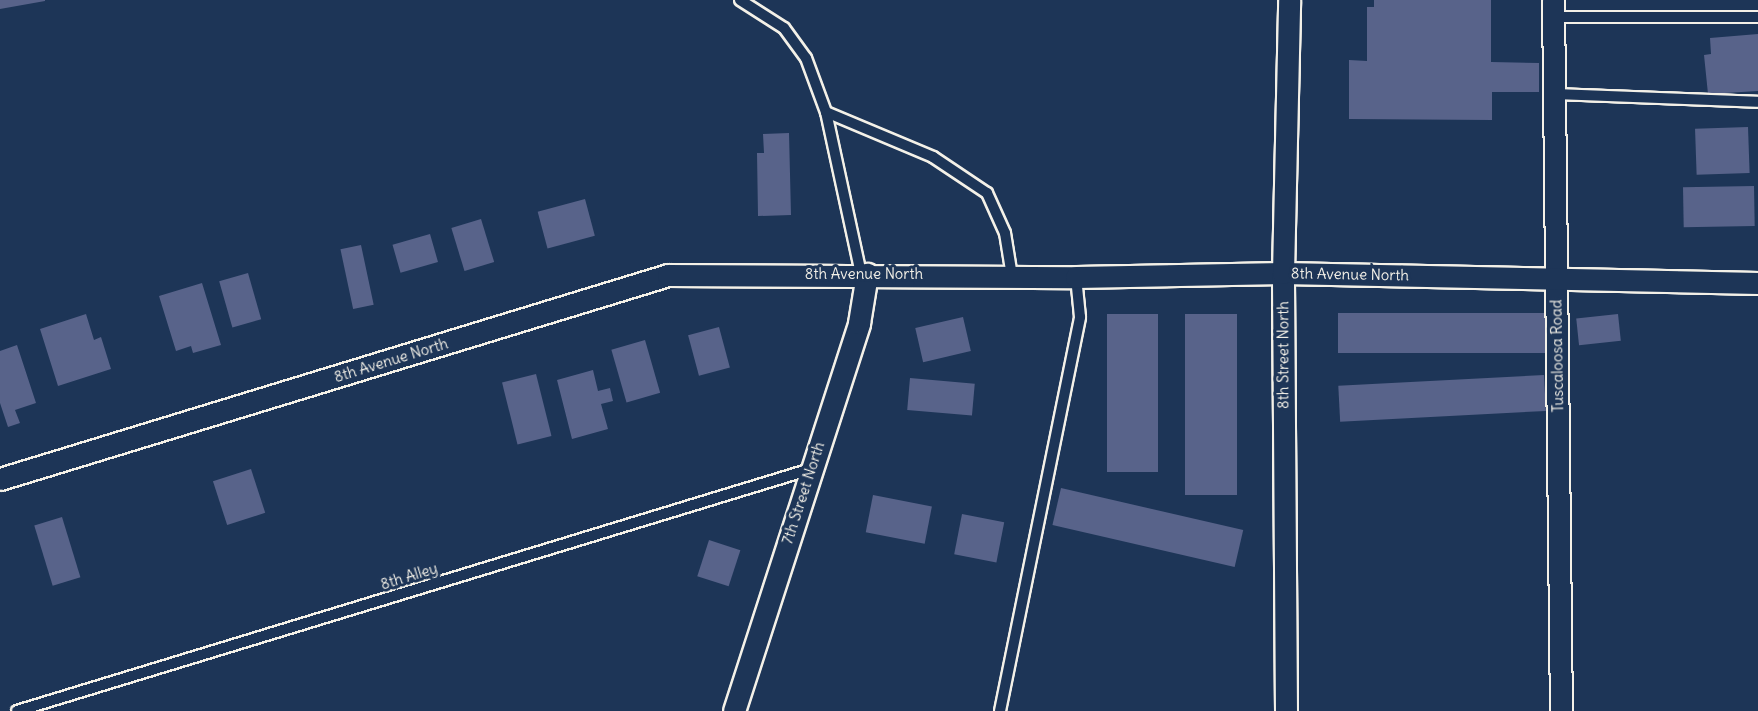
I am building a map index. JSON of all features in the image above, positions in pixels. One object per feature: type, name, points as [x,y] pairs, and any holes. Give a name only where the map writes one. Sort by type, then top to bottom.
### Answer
[{"type":"street","name":"8th Street North","points":[[1286,711],[1283,273],[1289,0]]},
{"type":"street","name":"Tuscaloosa Road","points":[[1553,9],[1561,711]]},
{"type":"street","name":"8th Avenue North","points":[[0,479],[668,275],[864,274],[1076,277],[1283,273],[1758,283]]},
{"type":"street","name":"7th Street North","points":[[734,711],[859,322],[864,274]]},
{"type":"lane","points":[[740,0],[784,28],[806,58],[826,112],[864,274]]},
{"type":"lane","points":[[1553,9],[1758,16]]},
{"type":"lane","points":[[1554,94],[1758,102]]},
{"type":"lane","points":[[826,112],[933,156],[987,192],[1005,233],[1012,276]]},
{"type":"lane","points":[[1000,711],[1080,317],[1076,277]]},
{"type":"lane","name":"8th Alley","points":[[17,711],[811,469]]},
{"type":"building","points":[[0,0],[45,0],[45,1],[0,9]]},
{"type":"building","points":[[1374,0],[1491,0],[1491,62],[1539,63],[1539,92],[1492,92],[1492,120],[1349,119],[1349,60],[1367,61],[1367,7],[1374,7]]},
{"type":"building","points":[[1758,34],[1758,91],[1708,94],[1704,55],[1711,54],[1710,38]]},
{"type":"building","points":[[1748,127],[1750,173],[1697,175],[1695,129]]},
{"type":"building","points":[[789,133],[791,215],[758,216],[757,153],[764,153],[763,134]]},
{"type":"building","points":[[1754,186],[1755,226],[1684,227],[1683,187]]},
{"type":"building","points":[[585,199],[595,236],[548,248],[538,212]]},
{"type":"building","points":[[481,219],[494,262],[465,271],[451,228]]},
{"type":"building","points":[[430,234],[438,262],[401,273],[393,245]]},
{"type":"building","points":[[361,245],[374,305],[353,309],[340,249]]},
{"type":"building","points":[[248,273],[261,319],[232,327],[219,281]]},
{"type":"building","points":[[202,283],[221,345],[193,353],[191,346],[176,351],[159,296]]},
{"type":"building","points":[[1338,313],[1545,313],[1545,353],[1338,353]]},
{"type":"building","points":[[86,314],[94,340],[101,337],[111,369],[58,386],[40,329]]},
{"type":"building","points":[[1107,314],[1158,314],[1158,472],[1107,472]]},
{"type":"building","points":[[1185,314],[1237,314],[1237,495],[1185,495]]},
{"type":"building","points":[[1618,314],[1621,341],[1579,345],[1576,318]]},
{"type":"building","points":[[963,317],[971,351],[923,362],[915,328]]},
{"type":"building","points":[[719,327],[730,368],[699,376],[688,335]]},
{"type":"building","points":[[645,340],[660,393],[627,403],[611,350]]},
{"type":"building","points":[[17,345],[36,403],[15,410],[20,423],[8,427],[0,403],[0,351]]},
{"type":"building","points":[[593,370],[598,391],[610,388],[613,401],[601,404],[608,429],[572,439],[557,380]]},
{"type":"building","points":[[536,374],[551,436],[518,445],[502,382]]},
{"type":"building","points":[[1544,375],[1546,411],[1340,422],[1338,386]]},
{"type":"building","points":[[910,378],[975,384],[972,416],[907,410]]},
{"type":"building","points":[[251,469],[265,513],[227,525],[213,481]]},
{"type":"building","points":[[1061,488],[1243,530],[1235,567],[1052,525]]},
{"type":"building","points":[[873,495],[932,506],[925,544],[866,532]]},
{"type":"building","points":[[962,514],[1004,522],[996,562],[954,554]]},
{"type":"building","points":[[62,517],[80,577],[53,586],[34,525]]},
{"type":"building","points":[[709,540],[740,550],[729,586],[697,576]]}]
